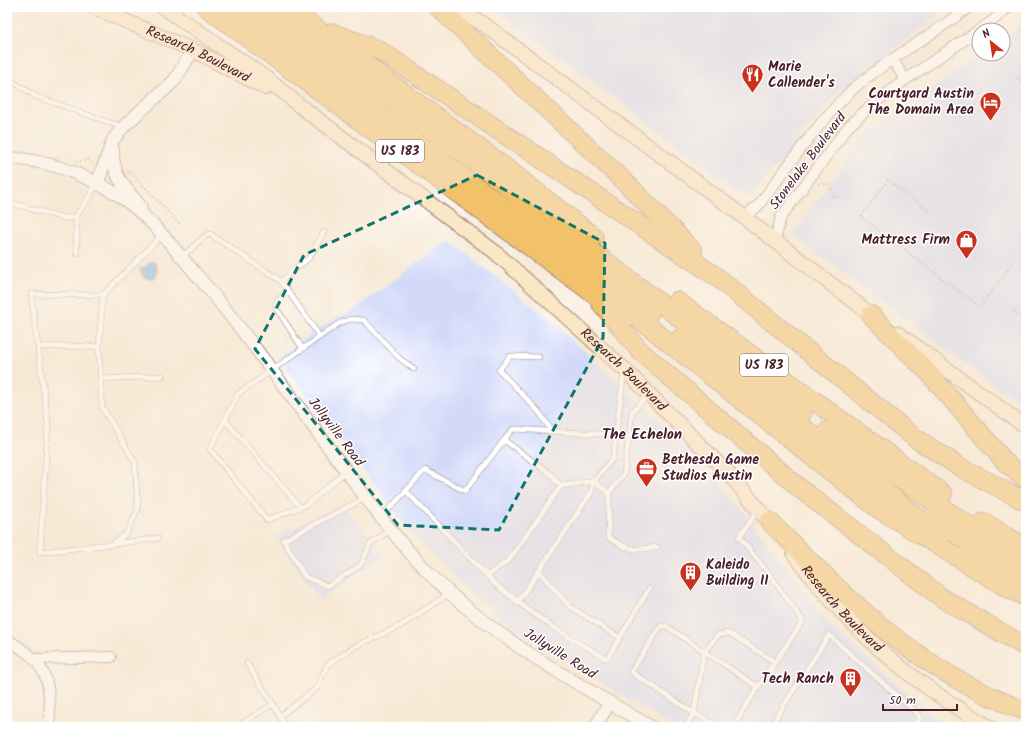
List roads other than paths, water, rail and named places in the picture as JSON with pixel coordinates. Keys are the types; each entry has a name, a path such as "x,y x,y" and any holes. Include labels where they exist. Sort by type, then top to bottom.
{"highway":[{"name":"US 183","path":"206,7 594,295 638,318 877,508 1004,586 1026,597"},
{"path":"233,7 985,554 1026,578"},
{"path":"263,7 488,172 832,442 1004,586"},
{"name":"US 183","path":"287,7 510,171 651,282 894,460 980,520 1026,548"},
{"path":"438,7 627,184 717,276"},
{"path":"312,26 379,50 717,276 915,438 960,467 1026,502"},
{"path":"594,295 640,351 803,491 942,598 1026,647"},
{"path":"871,315 929,373 1005,462 1026,480"},
{"path":"832,442 980,520"},
{"path":"832,442 1026,564"},
{"path":"764,514 844,595 898,641 943,673 980,692 1026,711"}],"main road":[{"name":"Research Boulevard","path":"93,7 193,50 300,106"},
{"name":"Research Boulevard","path":"163,7 266,78 300,106 495,252 624,369 730,475 764,514 815,583 865,638 914,679 989,727"},
{"path":"456,7 492,31 744,217 871,315 972,386 1026,427"}],"street":[{"name":"Stonelake Boulevard","path":"744,217 758,206 831,112 852,91 893,60 969,7"},
{"name":"Stonelake Boulevard","path":"774,240 781,217 848,127 872,105 905,80 990,22 1009,7"},
{"path":"97,184 113,140 122,128 174,81 193,50"},
{"path":"893,60 905,80"},
{"path":"113,140 112,162 116,174 141,207 144,217"},
{"name":"Jollyville Road","path":"7,158 42,162 62,168 117,194 144,217 162,235 216,298 390,530 428,572 508,640 652,727"},
{"path":"7,640 36,659 46,676 49,690 50,727"},
{"path":"36,659 111,657"},
{"path":"595,727 610,702"}],"lane":[{"path":"7,78 35,96 122,128"},
{"path":"77,254 76,217 97,184"},
{"path":"7,202 64,218 76,217"},
{"path":"280,281 309,258 324,232"},
{"path":"182,258 205,236 210,234 224,242 280,281 320,337"},
{"path":"113,544 126,534 138,509 135,462 102,407 99,346 103,295 162,235"},
{"path":"288,291 277,301 276,308 303,349"},
{"path":"103,295 31,294 48,423 40,552 158,538"},
{"path":"346,471 306,505 267,520 210,449 238,394 272,372 338,324 350,319 364,320 399,358 414,369"},
{"path":"38,347 99,346"},
{"path":"539,357 510,356 499,370 539,412 551,430"},
{"path":"518,602 591,493 594,481 613,458 624,369"},
{"path":"101,379 162,376"},
{"path":"649,395 632,412 624,474 609,493 608,537 628,549 642,550 657,547"},
{"path":"225,420 300,507"},
{"path":"381,518 405,490 425,470 465,491 513,429 551,430 616,435"},
{"path":"504,440 549,473 561,486"},
{"path":"488,576 509,560 561,486 594,481 609,493"},
{"path":"405,490 488,576 518,602 554,628 607,659 650,589"},
{"path":"366,498 284,540 305,577 328,586 361,565 370,544 390,530"},
{"path":"733,727 803,621 769,574 739,537 764,514"},
{"path":"539,571 569,606 620,638"},
{"path":"280,716 317,688 327,665 356,646 400,626 450,592"},
{"path":"719,727 694,713 631,672 661,626 666,626 758,687"},
{"path":"685,727 694,713 704,652 718,635 729,633 775,662"},
{"path":"770,727 829,635 920,716 918,727"},
{"path":"246,664 286,727"},
{"path":"236,727 272,704"}],"water":[{"path":"151,262 154,262 157,269 156,276 152,278 145,278 139,269 145,267"}],"place":[{"name":"Marie Callender's","path":"752,94"},
{"name":"Courtyard Austin The Domain Area","path":"990,122"},
{"name":"Mattress Firm","path":"966,260"},
{"name":"Bethesda Game Studios Austin","path":"647,488"},
{"name":"Kaleido Building II","path":"691,592"},
{"name":"Tech Ranch","path":"850,698"}],"district":[{"name":"The Echelon","path":"642,435"}]}
